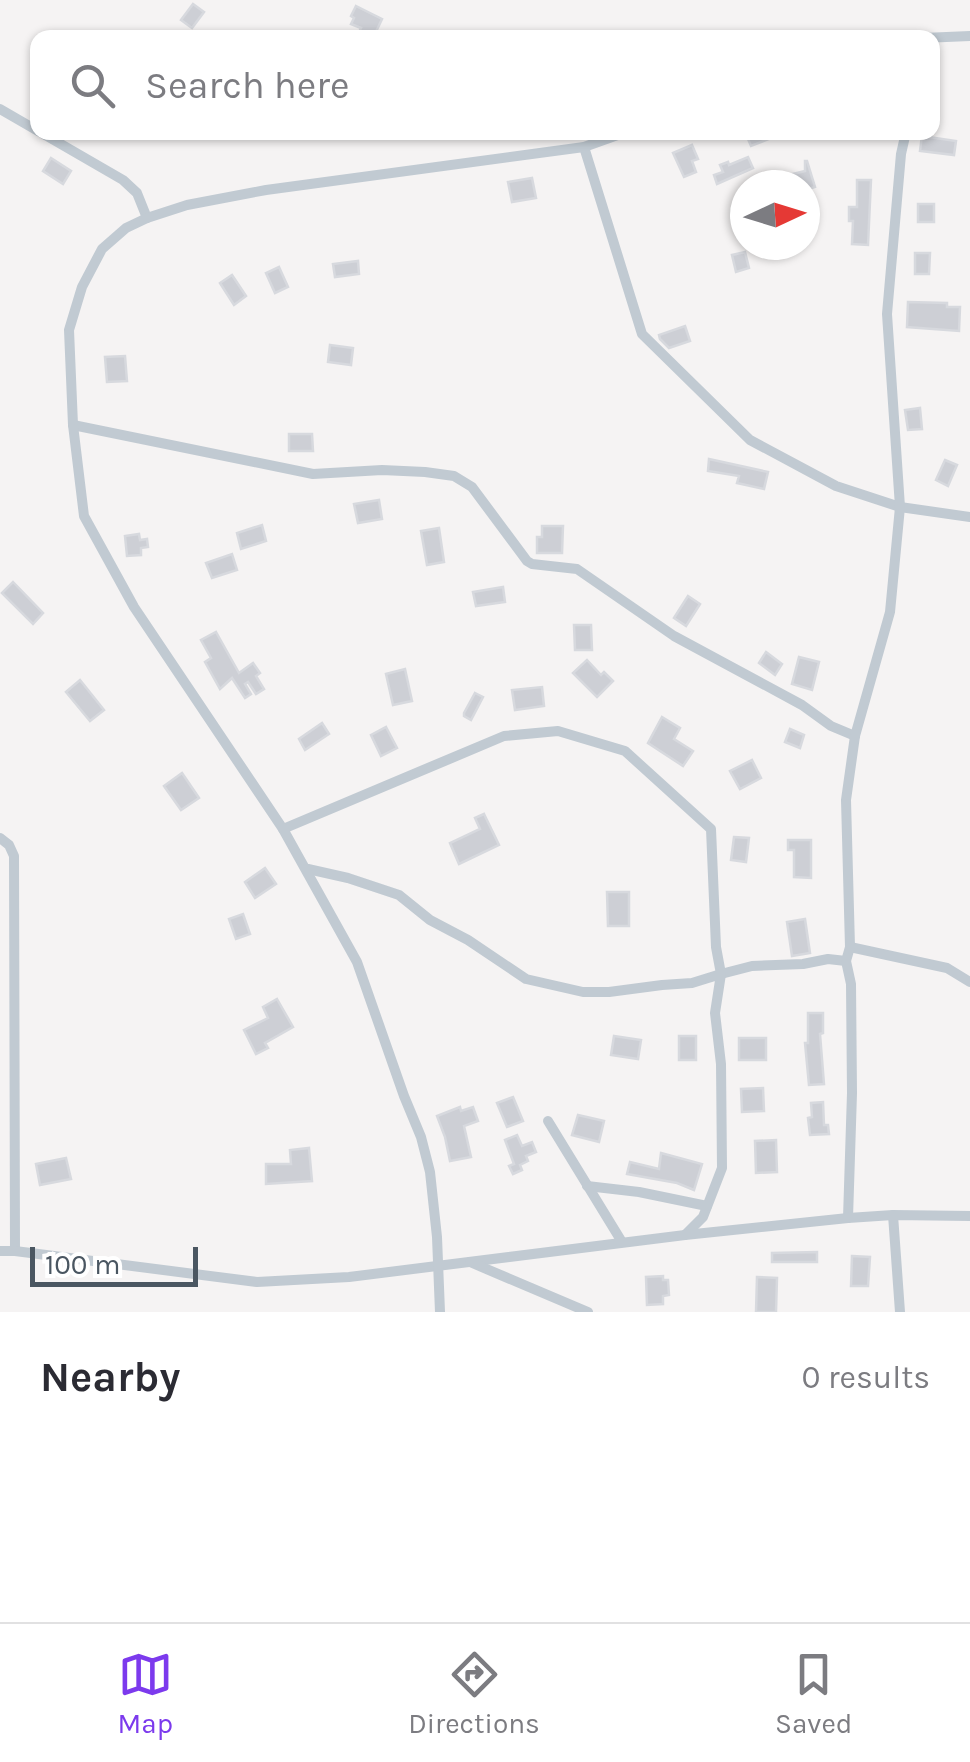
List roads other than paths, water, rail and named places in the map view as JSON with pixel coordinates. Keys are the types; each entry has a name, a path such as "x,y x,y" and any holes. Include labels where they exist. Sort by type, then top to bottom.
{"street":[{"path":"940,37 970,36"},
{"path":"0,109 30,127"},
{"path":"53,140 123,180 137,194 147,218"},
{"path":"440,1312 430,1172 421,1136 357,962 284,828 134,606 84,516 73,425 70,330 82,287 102,249 126,228 147,218 187,205 266,190 584,146 602,140"},
{"path":"848,1218 852,1093 851,984 846,961 850,947 846,800 855,736 890,612 900,507 886,314 904,140"},
{"path":"584,146 642,334 750,440 836,486 900,507 970,518"},
{"path":"73,425 313,474 382,470 454,476 472,487 527,561 576,569 674,636 855,736"},
{"path":"284,828 504,736 558,730 625,751 711,829 716,946 721,974 715,1013 722,1168 703,1217 685,1235"},
{"path":"0,838 14,856 15,1251"},
{"path":"308,869 399,896 430,920 526,979 582,992 692,984 752,966 804,964 828,958 846,961"},
{"path":"850,947 947,968 970,982"},
{"path":"548,1121 622,1242"},
{"path":"587,1186 707,1206"},
{"path":"0,1251 257,1282 348,1276 848,1218 893,1214 970,1216"},
{"path":"893,1214 900,1312"},
{"path":"469,1262 588,1312"}]}
